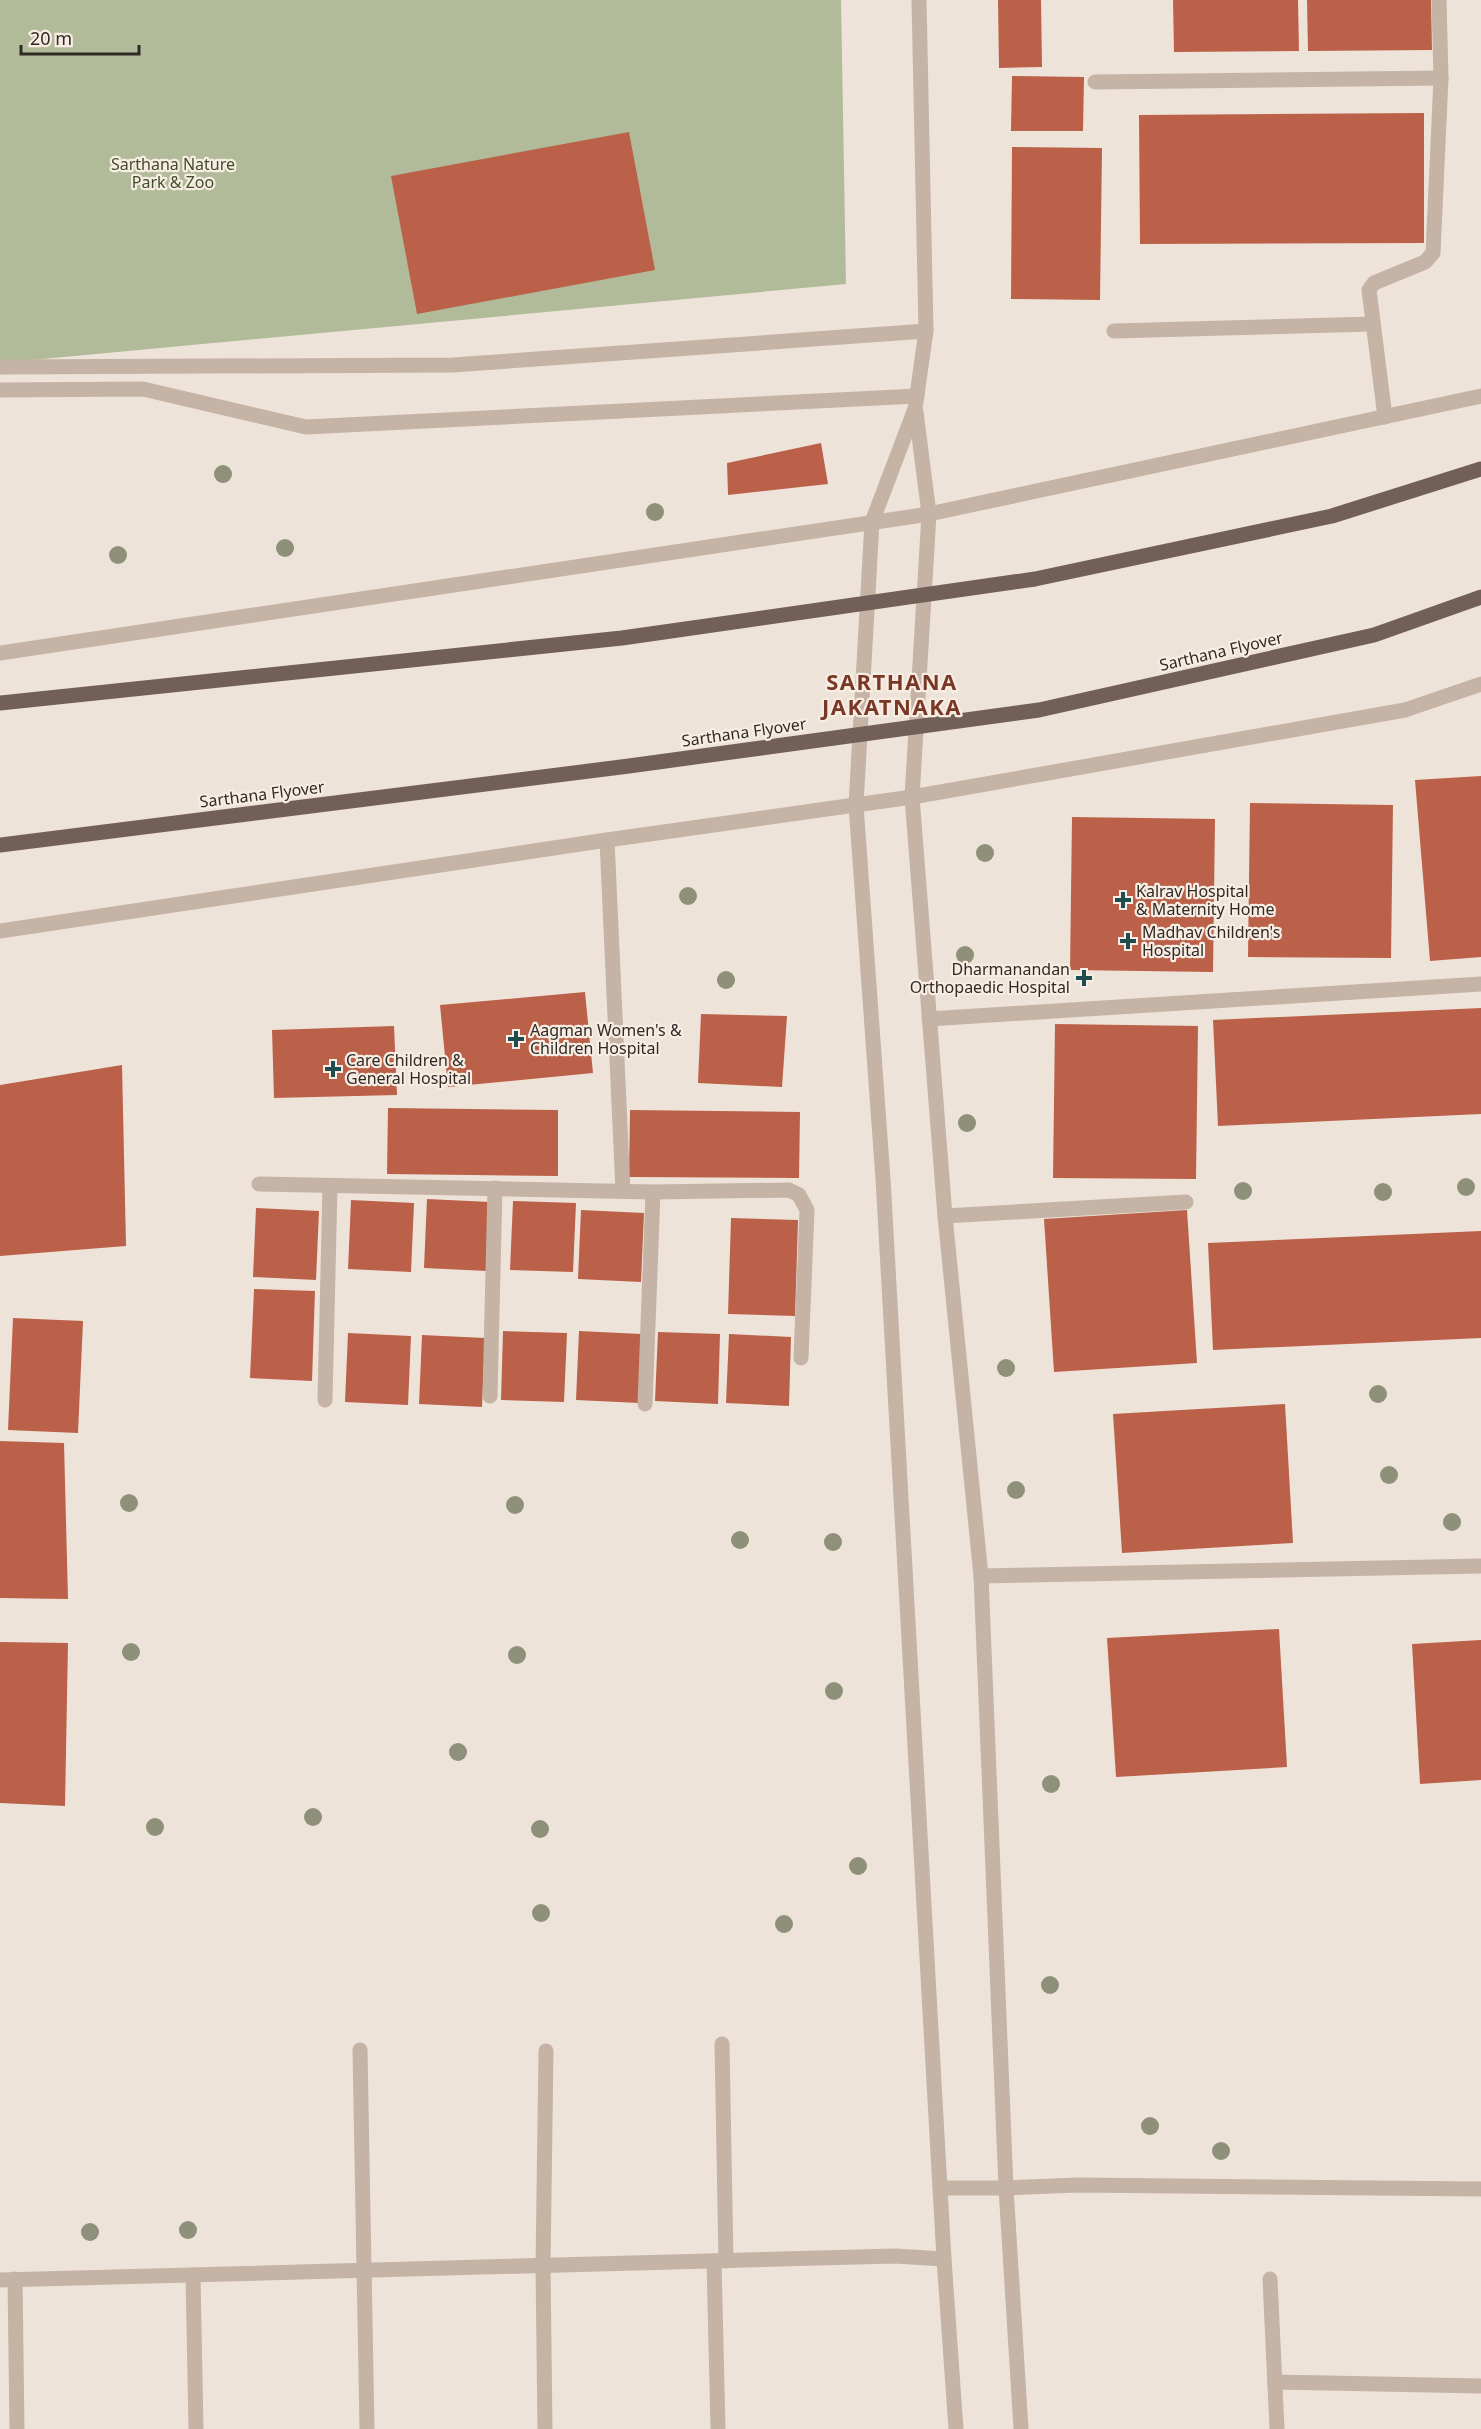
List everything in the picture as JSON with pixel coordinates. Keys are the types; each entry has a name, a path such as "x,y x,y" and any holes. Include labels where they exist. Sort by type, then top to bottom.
{"main road":[{"path":"0,703 622,638 1035,579 1332,516 1481,469"},
{"name":"Sarthana Flyover","path":"0,844 629,766 1039,710 1374,635 1481,597"}],"street":[{"path":"919,0 926,331 916,402 872,522 856,805 883,1179 944,2259 956,2429"},
{"path":"1385,417 1369,290 1374,283 1425,262 1433,253 1441,78 1439,0"},
{"path":"1095,82 1441,78"},
{"path":"1114,332 1373,324"},
{"path":"0,367 453,365 926,331"},
{"path":"0,390 143,389 306,427 916,402"},
{"path":"0,653 929,514 1480,398"},
{"path":"916,402 929,514 912,797 945,1215 981,1576 1006,2188 1021,2429"},
{"path":"0,931 912,797 1405,710 1481,684"},
{"path":"607,840 623,1191"},
{"path":"929,1019 1481,984"},
{"path":"259,1184 653,1192 789,1190 799,1195 807,1210 801,1358"},
{"path":"325,1400 330,1186"},
{"path":"490,1396 495,1188"},
{"path":"645,1404 653,1192"},
{"path":"945,1215 1186,1202"},
{"path":"981,1576 1481,1566"},
{"path":"718,2429 722,2044"},
{"path":"360,2050 367,2429"},
{"path":"545,2429 543,2266 546,2051"},
{"path":"940,2188 1077,2185 1481,2189"},
{"path":"17,2429 8,2280 895,2256 944,2259"},
{"path":"193,2275 196,2429"},
{"path":"1270,2279 1277,2429"},
{"path":"1275,2382 1481,2386"}],"green space":[{"name":"Sarthana Nature Park & Zoo","path":"0,0 841,0 846,284 0,363"}],"building":[{"path":"998,0 1041,0 1042,67 999,68"},
{"path":"1173,0 1298,0 1299,51 1174,52"},
{"path":"1307,0 1431,0 1432,50 1308,51"},
{"path":"1012,76 1084,77 1083,131 1011,131"},
{"path":"1424,113 1424,243 1140,244 1139,115"},
{"path":"629,132 655,270 417,314 391,176"},
{"path":"1012,147 1102,148 1100,300 1011,299"},
{"path":"821,443 828,484 728,495 727,463"},
{"path":"1481,776 1481,957 1430,961 1415,780"},
{"path":"1250,803 1393,805 1391,958 1248,957"},
{"path":"1072,817 1215,819 1213,972 1070,970"},
{"name":"Aagman Women's & Children Hospital","path":"585,992 593,1073 448,1087 440,1005"},
{"path":"1481,1008 1481,1114 1218,1126 1213,1020"},
{"path":"701,1014 787,1016 782,1087 698,1083"},
{"path":"1055,1024 1198,1026 1196,1179 1053,1178"},
{"path":"394,1026 397,1095 274,1098 272,1030"},
{"path":"122,1065 126,1246 0,1256 0,1085"},
{"path":"388,1108 558,1110 558,1176 387,1174"},
{"path":"630,1110 800,1112 799,1178 629,1177"},
{"path":"427,1199 490,1202 487,1271 424,1268"},
{"path":"351,1200 414,1203 411,1272 348,1269"},
{"path":"513,1201 576,1203 573,1272 510,1270"},
{"path":"256,1208 319,1211 316,1280 253,1277"},
{"path":"581,1210 644,1213 641,1282 578,1279"},
{"path":"1187,1210 1197,1363 1054,1372 1044,1219"},
{"path":"731,1218 798,1220 795,1316 728,1314"},
{"path":"1481,1231 1481,1338 1213,1350 1208,1243"},
{"path":"254,1289 315,1291 312,1381 250,1378"},
{"path":"13,1318 83,1321 78,1433 8,1430"},
{"path":"503,1331 567,1333 564,1402 501,1400"},
{"path":"579,1331 641,1334 639,1403 576,1400"},
{"path":"658,1332 720,1334 718,1404 655,1401"},
{"path":"348,1333 411,1336 408,1405 345,1402"},
{"path":"729,1334 791,1337 789,1406 726,1403"},
{"path":"422,1335 485,1338 482,1407 419,1404"},
{"path":"1285,1404 1293,1543 1122,1553 1113,1414"},
{"path":"0,1441 64,1443 68,1599 0,1598"},
{"path":"1279,1629 1287,1767 1116,1777 1107,1638"},
{"path":"1481,1640 1481,1780 1420,1784 1412,1644"},
{"path":"0,1642 68,1643 65,1806 0,1803"}],"place":[{"name":"Kalrav Hospital & Maternity Home","path":"1123,900"},
{"name":"Madhav Children's Hospital","path":"1128,941"},
{"name":"Dharmanandan Orthopaedic Hospital","path":"1084,978"},
{"name":"Aagman Women's & Children Hospital","path":"516,1039"},
{"name":"Care Children & General Hospital","path":"333,1069"}],"district":[{"name":"SARTHANA JAKATNAKA","path":"892,694"}]}
